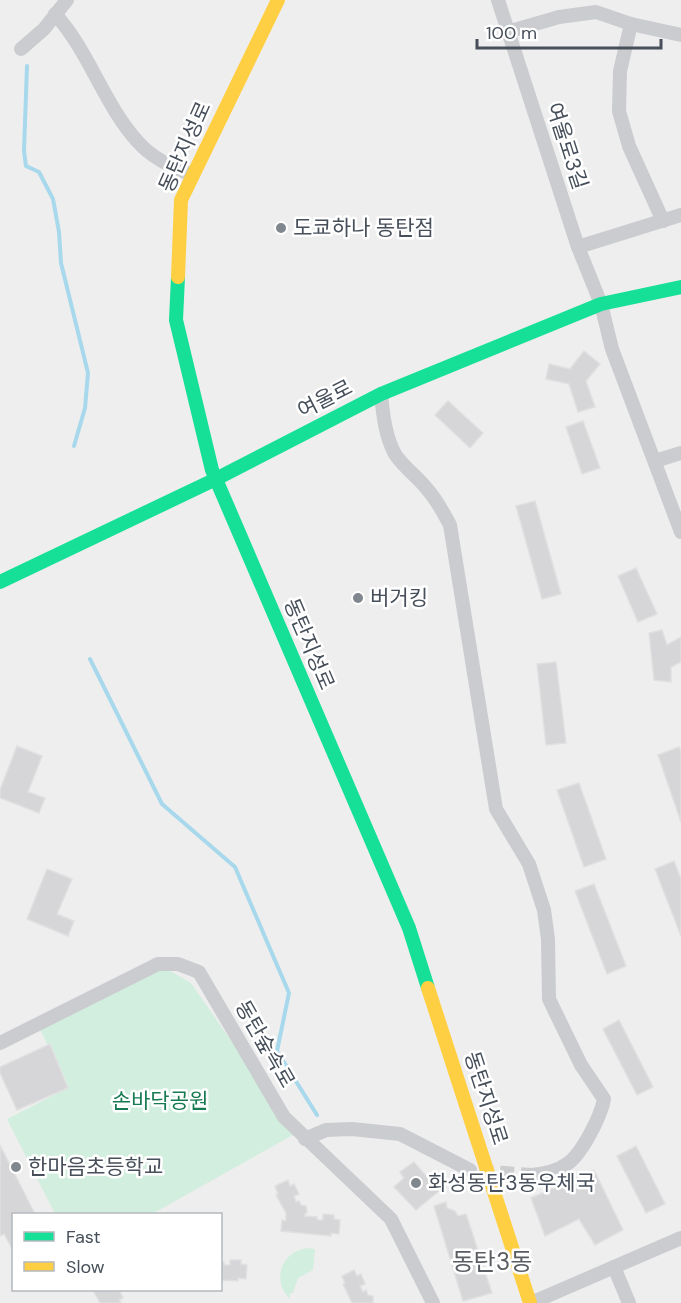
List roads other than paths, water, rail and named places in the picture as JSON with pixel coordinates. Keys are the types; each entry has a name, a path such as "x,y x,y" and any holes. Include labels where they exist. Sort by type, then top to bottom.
{"main road":[{"name":"동탄지성로","path":"278,0 181,200 176,320 212,470 409,928 531,1303"},
{"name":"여울로","path":"0,582 216,479 381,394 601,304 681,287"}],"street":[{"path":"21,49 44,29 67,0"},
{"name":"여울로3길","path":"498,0 578,247 601,304 612,349 681,532"},
{"path":"507,32 559,17 596,12 631,24 681,35"},
{"path":"55,14 67,27 109,100 138,143 170,167 193,175"},
{"path":"631,24 620,71 618,111 629,146 663,221"},
{"path":"578,247 681,215"},
{"path":"381,394 385,426 394,452 408,471 426,486 450,525 496,810 529,864 544,910 548,939 549,999 581,1065 604,1098 602,1112 569,1163 548,1174 531,1175"},
{"path":"655,461 681,453"},
{"name":"동탄숲속로","path":"0,1043 158,964 178,964 199,972 284,1117 391,1219 433,1303"},
{"path":"305,1139 326,1130 352,1129 400,1134 470,1170"},
{"path":"531,1303 681,1238"},
{"path":"614,1267 629,1303"}],"waterway":[{"path":"27,66 24,151 26,166 39,172 53,199 59,232 61,263 88,373 85,408 74,446"},
{"path":"90,659 162,804 235,867 289,993 277,1051 317,1115"}],"tunnel":[{"path":"479,1171 531,1175"}],"place":[{"name":"도쿄하나 동탄점","path":"281,228"},
{"name":"버거킹","path":"358,598"},
{"name":"한마음초등학교","path":"16,1167"},
{"name":"화성동탄3동우체국","path":"416,1183"}],"district":[{"name":"동탄3동","path":"492,1262"}],"park label":[{"name":"손바닥공원","path":"160,1101"}]}
